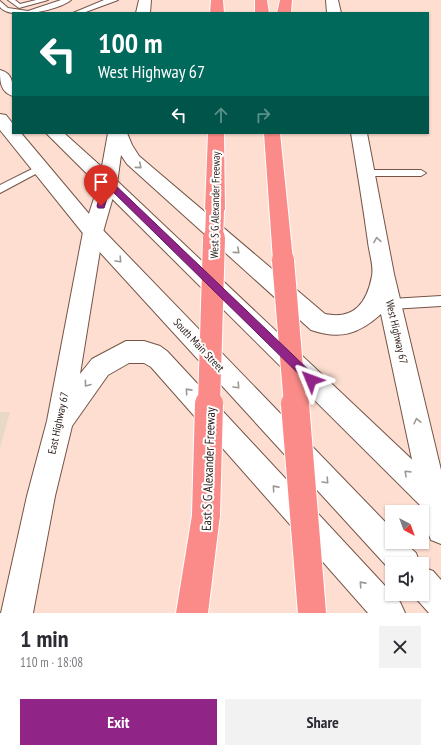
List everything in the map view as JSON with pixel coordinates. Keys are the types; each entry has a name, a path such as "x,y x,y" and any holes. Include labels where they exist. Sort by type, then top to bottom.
{"highway":[{"path":"217,0 217,12"},
{"path":"261,0 262,12"},
{"path":"284,12 286,0"},
{"name":"West S G Alexander Freeway","path":"212,325 216,210 216,134"},
{"path":"272,134 312,613"},
{"name":"East S G Alexander Freeway","path":"204,613 212,325"},
{"path":"192,613 206,514"}],"main road":[{"path":"143,12 145,0"},
{"path":"332,0 334,12"},
{"path":"4,77 12,89"},
{"name":"South Main Street","path":"0,119 12,134"},
{"name":"South Main Street","path":"12,134 93,232 398,557"},
{"path":"55,134 108,183 438,503"},
{"path":"93,232 108,183 118,134"},
{"path":"118,134 133,160 319,323 334,326 349,324 363,316 374,306 383,274"},
{"name":"West Highway 67","path":"359,134 367,172 383,274 438,503 441,530"},
{"name":"East Highway 67","path":"16,613 41,496 60,421 93,232"},
{"path":"60,421 100,367 126,352 144,352 152,354 159,359 389,613"},
{"path":"429,590 441,603"}],"lane":[{"path":"11,0 19,6 46,0"},
{"path":"34,12 68,0"},
{"path":"80,12 110,0 115,0"},
{"path":"0,3 6,10 19,12"},
{"path":"0,189 40,168"},
{"path":"367,172 421,173"},
{"path":"391,304 441,302"}],"shaded area":[{"path":"0,412 10,412 0,448"}],"route":[{"path":"101,206 108,183 311,380"}]}
